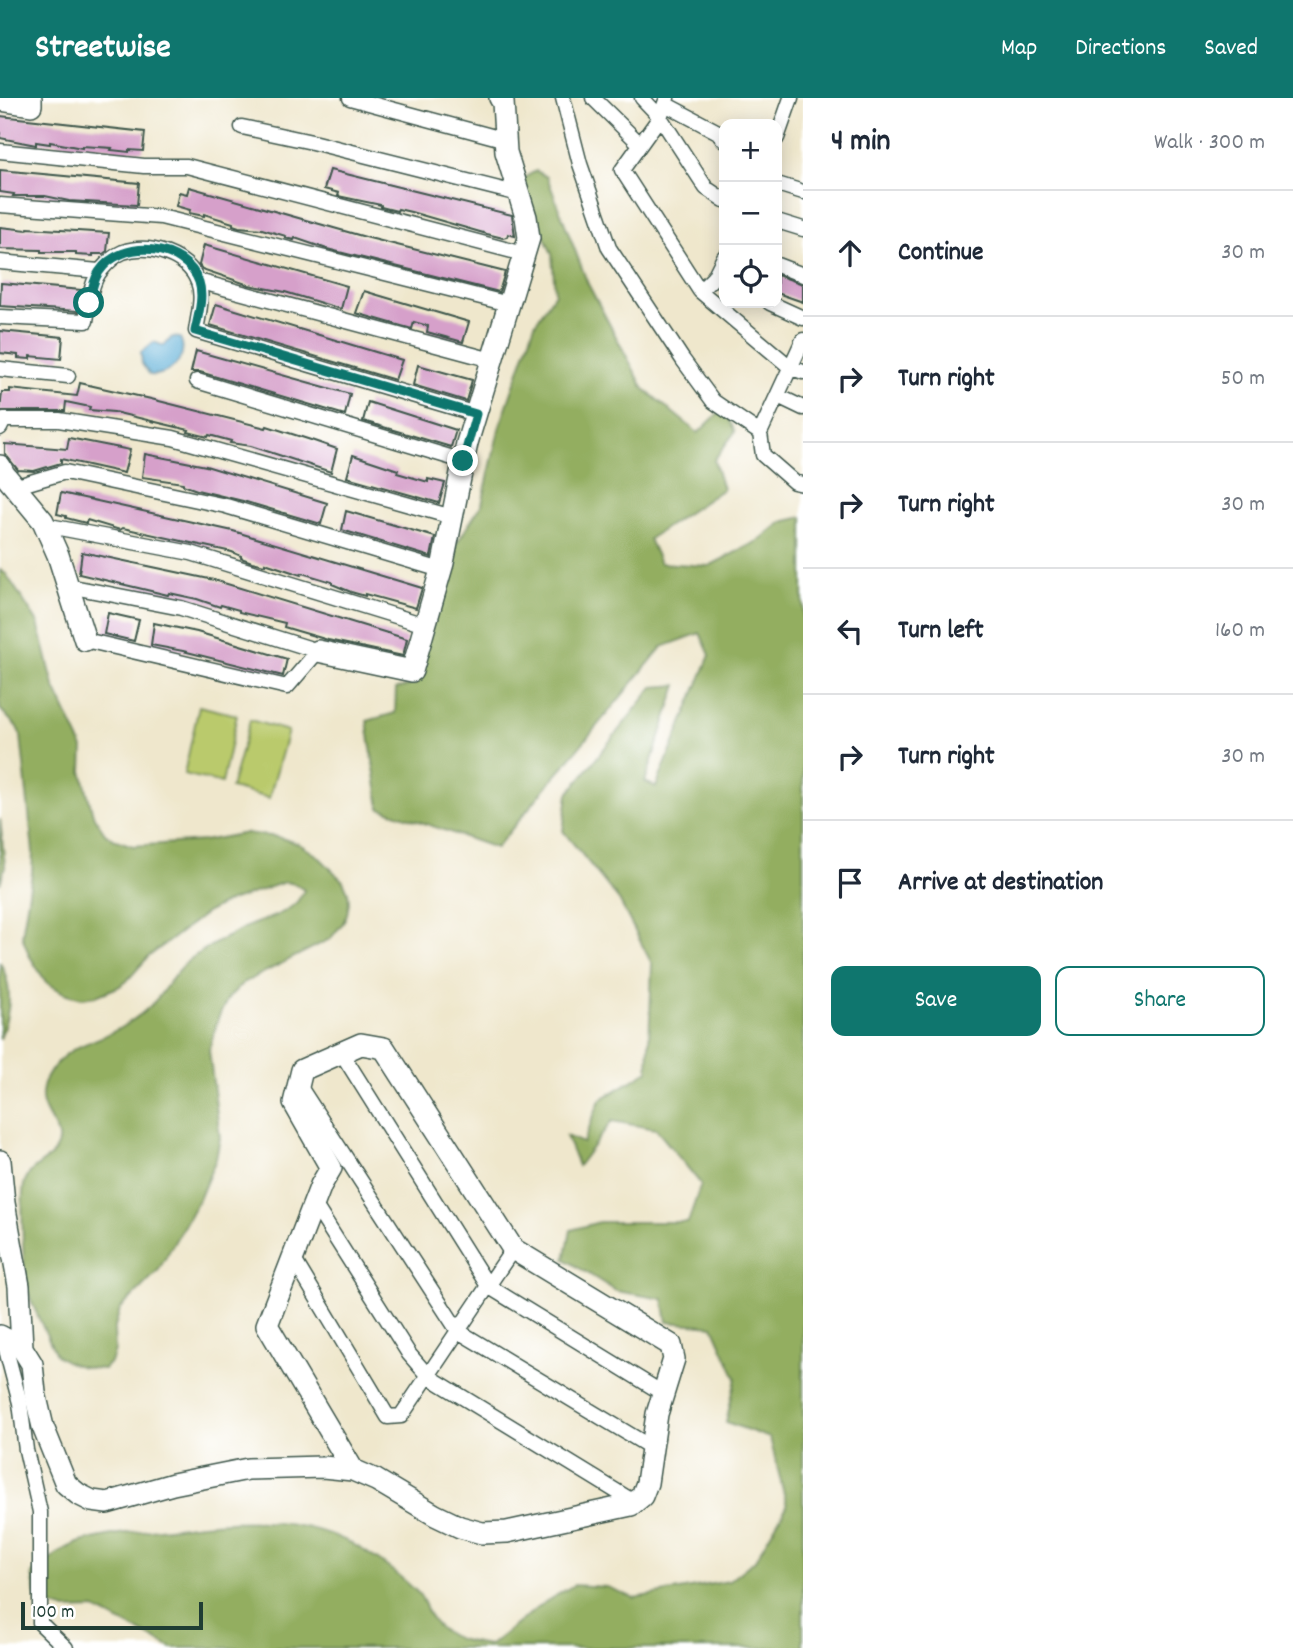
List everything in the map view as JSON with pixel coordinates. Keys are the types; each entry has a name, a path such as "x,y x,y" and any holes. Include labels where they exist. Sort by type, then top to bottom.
{"street":[{"path":"0,100 31,105 31,98"},
{"path":"349,98 506,140"},
{"path":"68,586 181,608 318,651 412,671 441,570 463,461 529,238 526,217 506,152 503,102 500,98"},
{"path":"563,98 580,164 609,248 682,360 713,401 760,433"},
{"path":"593,98 640,145"},
{"path":"642,98 719,133"},
{"path":"782,124 791,98"},
{"path":"664,106 622,170 700,291 796,370"},
{"path":"664,106 706,188 719,197"},
{"path":"242,127 519,194"},
{"path":"0,151 144,166 187,166 524,254"},
{"path":"782,186 803,192"},
{"path":"0,205 161,217 509,304"},
{"path":"782,223 803,229"},
{"path":"0,317 86,321 92,288 99,271 121,253 150,250 185,262 198,281 200,301 195,331 476,414"},
{"path":"0,262 99,271"},
{"path":"782,267 803,275"},
{"path":"700,291 719,279"},
{"path":"198,281 492,360"},
{"path":"781,308 803,318"},
{"path":"803,340 796,370 778,396 760,433 763,455 794,482 803,484"},
{"path":"0,369 68,376"},
{"path":"197,381 463,461"},
{"path":"778,396 803,408"},
{"path":"0,428 4,421 59,420 173,438 452,517"},
{"path":"0,466 44,525 58,555 85,640 287,687 318,651"},
{"path":"14,487 65,472 226,506 441,570"},
{"path":"44,525 191,553 425,625"},
{"path":"0,1161 4,1203 19,1286 22,1348 32,1364 43,1427 66,1484 92,1501 107,1503 173,1484 248,1469 323,1467 353,1470 376,1480 435,1515 460,1527 482,1533 508,1532 631,1505 642,1496 647,1483 663,1394 674,1359 671,1345 513,1248 383,1048 361,1044 302,1070 294,1103 331,1168 314,1204 267,1325 353,1470"},
{"path":"341,1052 488,1286 663,1394"},
{"path":"298,1084 458,1331 652,1448"},
{"path":"314,1204 409,1354 428,1376 635,1502"},
{"path":"293,1258 388,1417 401,1416 513,1248"},
{"path":"1,1337 22,1348"},
{"path":"1,1337 20,1403 26,1451 40,1512 40,1623 66,1648"}],"green space":[{"path":"536,171 547,177 588,284 644,389 698,433 724,408 735,432 714,460 723,489 649,539 660,563 709,566 758,541 782,522 803,517 803,1648 172,1648 95,1609 66,1610 37,1601 32,1574 67,1548 105,1536 224,1522 296,1525 341,1539 363,1550 392,1570 418,1593 433,1621 445,1632 466,1641 490,1645 545,1602 574,1585 607,1587 634,1598 729,1581 755,1560 787,1506 770,1438 726,1422 736,1378 713,1326 667,1322 663,1299 616,1291 565,1259 571,1230 599,1222 688,1222 701,1184 656,1129 612,1121 578,1166 566,1136 583,1143 600,1100 648,1071 652,964 619,900 563,831 568,794 653,687 677,685 645,782 656,787 710,655 700,633 662,647 496,848 380,808 367,721 395,713 396,689 416,684 453,549 482,504 499,429 535,324 555,293 552,254 520,180"},
{"path":"0,570 6,574 38,623 54,686 83,748 82,771 93,815 105,833 133,846 203,841 246,833 278,837 299,844 318,856 343,881 348,892 347,914 330,939 243,983 228,998 219,1016 209,1050 220,1138 216,1159 200,1197 158,1271 120,1309 114,1330 115,1350 112,1360 104,1369 79,1366 56,1355 26,1284 23,1189 32,1171 54,1151 58,1138 42,1099 47,1077 63,1056 114,1031 144,1012 188,961 247,927 285,911 293,906 304,890 285,882 225,903 206,913 148,957 126,982 96,996 82,998 64,993 46,982 29,955 22,936 33,852 21,736 17,727 0,709"},
{"path":"199,706 237,715 222,783 184,774"},
{"path":"250,720 288,731 269,798 231,788"},
{"path":"0,819 5,866 0,884"},
{"path":"0,962 7,981 9,1000 0,1039"}],"water":[{"path":"172,337 180,338 180,359 164,373 150,375 142,364 141,352 154,342 164,346"}],"building":[{"path":"0,116 145,132 143,151 82,148 50,142 36,142 36,145 0,138"},
{"path":"0,170 139,183 137,205 69,201 45,196 13,196 14,194 0,192"},
{"path":"330,170 512,215 515,236 508,234 503,238 411,212 338,196 339,193 324,189"},
{"path":"189,187 369,238 505,272 499,292 327,249 295,238 285,238 286,236 262,229 239,227 204,214 189,213 190,210 176,206 179,192 187,194"},
{"path":"0,227 109,233 107,251 93,256 76,255 76,252 0,249"},
{"path":"204,245 347,286 341,309 285,292 249,285 202,269 199,265"},
{"path":"782,277 803,284 803,302 782,295"},
{"path":"1,283 81,290 78,311 0,306"},
{"path":"364,291 469,322 463,342 427,332 428,326 414,322 412,329 356,313"},
{"path":"216,304 402,360 395,380 210,325"},
{"path":"0,331 63,337 61,359 30,356 30,359 18,358 18,355 0,353"},
{"path":"196,351 350,394 345,415 200,372 191,372"},
{"path":"418,365 472,380 466,401 413,385"},
{"path":"80,383 266,428 267,426 337,449 331,472 251,446 230,443 231,441 209,435 208,437 114,412 89,410 90,407 66,402 65,411 0,411 2,392 10,392 10,389 77,396"},
{"path":"368,402 456,430 451,447 363,421"},
{"path":"69,438 130,450 124,473 61,459 61,463 34,471 18,470 5,454 5,444 67,449"},
{"path":"145,454 206,466 327,503 321,524 197,490 183,483 142,477"},
{"path":"353,455 398,470 397,473 428,482 428,479 445,483 439,503 347,477"},
{"path":"61,493 233,531 422,588 416,608 351,592 332,582 302,573 301,575 265,563 252,562 232,552 123,528 120,530 87,520 86,523 66,518 57,514"},
{"path":"346,511 435,537 431,557 342,530"},
{"path":"82,552 214,580 407,639 403,656 328,640 284,627 285,623 221,605 220,607 197,599 79,574"},
{"path":"108,613 139,620 134,641 104,634"},
{"path":"154,623 197,632 287,659 283,676 151,645"}],"route":[{"path":"89,303 99,271 121,253 150,250 170,255 185,262 198,281 200,301 195,331 476,414 463,461"}]}
